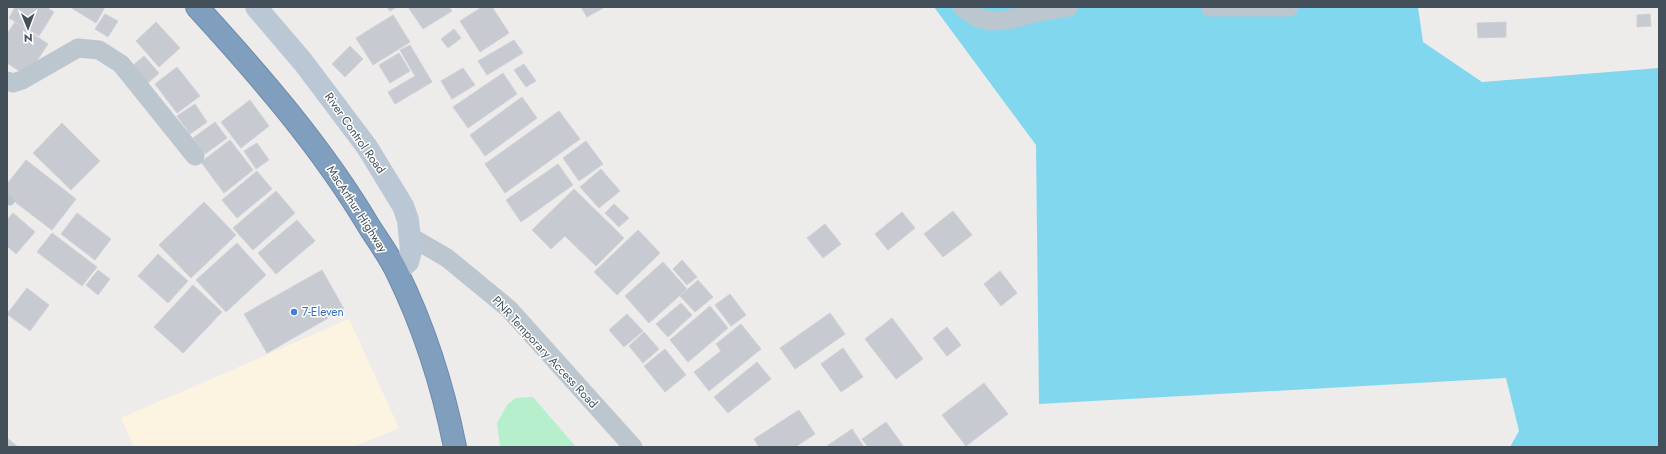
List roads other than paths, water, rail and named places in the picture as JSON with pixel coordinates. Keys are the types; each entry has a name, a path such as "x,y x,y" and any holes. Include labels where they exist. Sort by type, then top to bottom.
{"highway":[{"name":"MacArthur Highway","path":"197,7 241,54 288,111 340,180 397,271 426,341 449,418 455,447"}],"main road":[{"name":"River Control Road","path":"256,7 303,62 367,147 403,206 408,220 411,238 411,251 408,262 397,271"}],"street":[{"path":"962,7 976,17 991,21 1007,20 1034,13 1069,7"},
{"path":"1210,7 1289,7"},
{"path":"7,81 13,83 22,80 78,48 99,50 120,64 195,156"},
{"name":"PNR Temporary Access Road","path":"411,238 447,258 509,310 633,447"}],"water":[{"path":"934,7 1418,7 1423,42 1482,82 1659,68 1659,447 1510,447 1519,431 1506,378 1039,404 1036,145"}],"place":[{"name":"7-Eleven","path":"294,312"}]}
